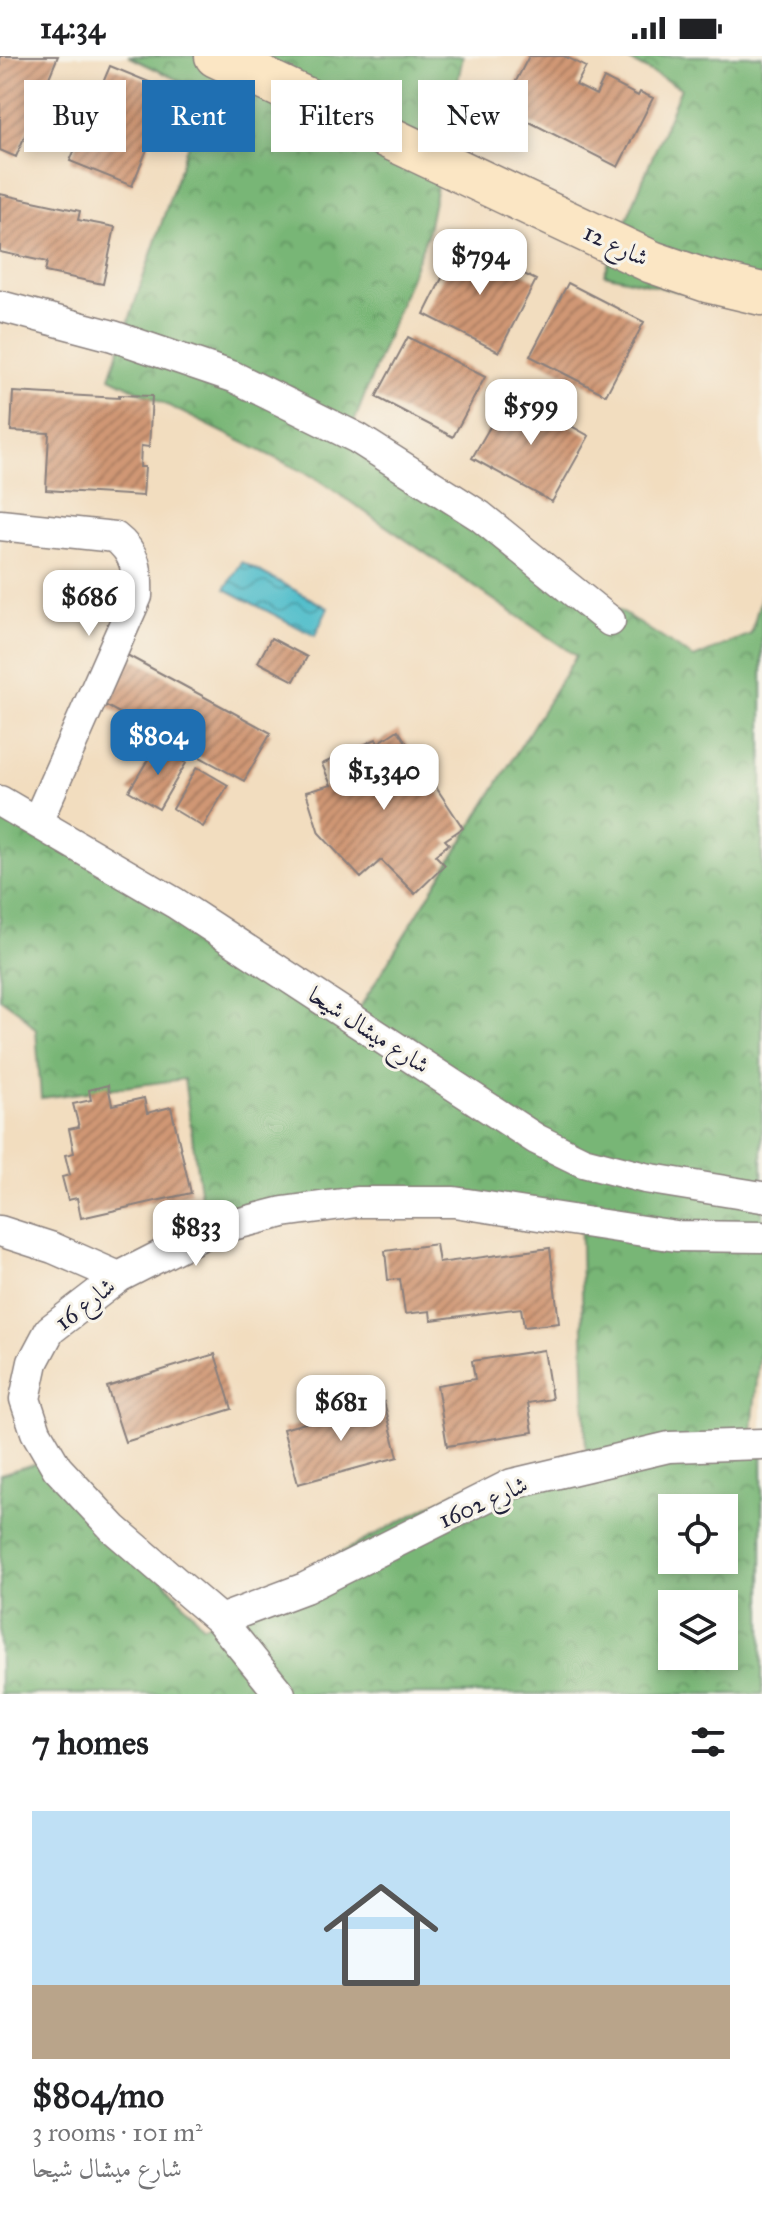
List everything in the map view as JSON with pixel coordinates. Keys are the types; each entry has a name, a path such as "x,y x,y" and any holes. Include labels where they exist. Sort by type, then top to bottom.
{"main road":[{"name":"شارع 12","path":"216,56 652,262 707,281 762,294"}],"street":[{"path":"0,306 113,336 234,377 357,438 480,516 610,621"},
{"path":"0,525 115,537 126,545 133,556 138,574 137,596 37,822"},
{"name":"شارع ميشال شيحا","path":"0,801 175,903 536,1139 583,1162 645,1178 762,1197"},
{"name":"شارع 16","path":"280,1694 220,1620 114,1529 57,1468 36,1432 25,1399 33,1362 50,1330 119,1277 209,1231 283,1212 357,1202 454,1202 676,1236 762,1237"},
{"path":"0,1231 53,1248 119,1277"},
{"name":"شارع 1602","path":"220,1620 305,1588 512,1484 669,1447 762,1444"}],"green space":[{"path":"128,56 463,56 458,80 418,80 418,152 444,152 427,235 348,438 694,658 751,634 762,593 762,1329 750,1450 762,1452 762,1694 0,1694 0,1474 58,1457 203,1626 461,1489 586,1460 580,1203 484,1203 277,1211 208,1247 184,1079 41,1098 36,1030 21,1013 0,998 0,809 27,822 346,1030 576,656 314,477 110,377 185,152 255,152 255,80 178,80"},
{"path":"621,56 762,56 762,311 604,274 681,88"}],"water":[{"path":"242,562 328,608 315,636 225,589"}],"building":[{"path":"0,56 58,56 48,80 24,80 24,138 16,157 0,150"},
{"path":"529,56 564,56 586,67 576,85 596,95 604,78 638,96 640,92 653,98 618,167 528,121 528,80 517,80"},
{"path":"110,66 144,80 142,152 146,152 132,186 70,161 74,152 126,152 126,80 104,80"},
{"path":"0,194 80,211 78,220 115,227 103,284 45,272 47,262 0,252"},
{"path":"460,242 536,280 499,352 424,314"},
{"path":"568,283 644,322 606,395 530,356"},
{"path":"408,337 485,377 453,437 376,397"},
{"path":"13,392 119,398 119,395 152,396 149,447 141,446 140,467 145,467 143,496 46,490 49,433 11,431"},
{"path":"510,392 589,436 552,502 472,458"},
{"path":"271,638 307,657 294,681 258,662"},
{"path":"127,655 271,733 244,781 101,703"},
{"path":"398,730 463,828 445,840 449,844 435,855 445,865 415,894 381,860 361,878 319,833 306,792 331,785 322,764 376,739 378,743"},
{"path":"156,746 186,763 159,809 129,791"},
{"path":"197,767 228,785 203,827 173,809"},
{"path":"108,1085 112,1105 144,1098 147,1113 171,1107 191,1193 81,1218 77,1198 68,1200 62,1177 70,1175 65,1155 74,1153 69,1129 79,1127 73,1104 91,1100 89,1090"},
{"path":"436,1244 439,1263 550,1248 559,1323 524,1327 521,1308 431,1320 430,1311 405,1314 400,1279 388,1280 385,1251"},
{"path":"544,1350 552,1399 528,1403 533,1432 447,1446 437,1385 475,1379 472,1361"},
{"path":"215,1354 232,1409 125,1442 107,1387"},
{"path":"384,1402 398,1457 298,1484 283,1429"}]}
